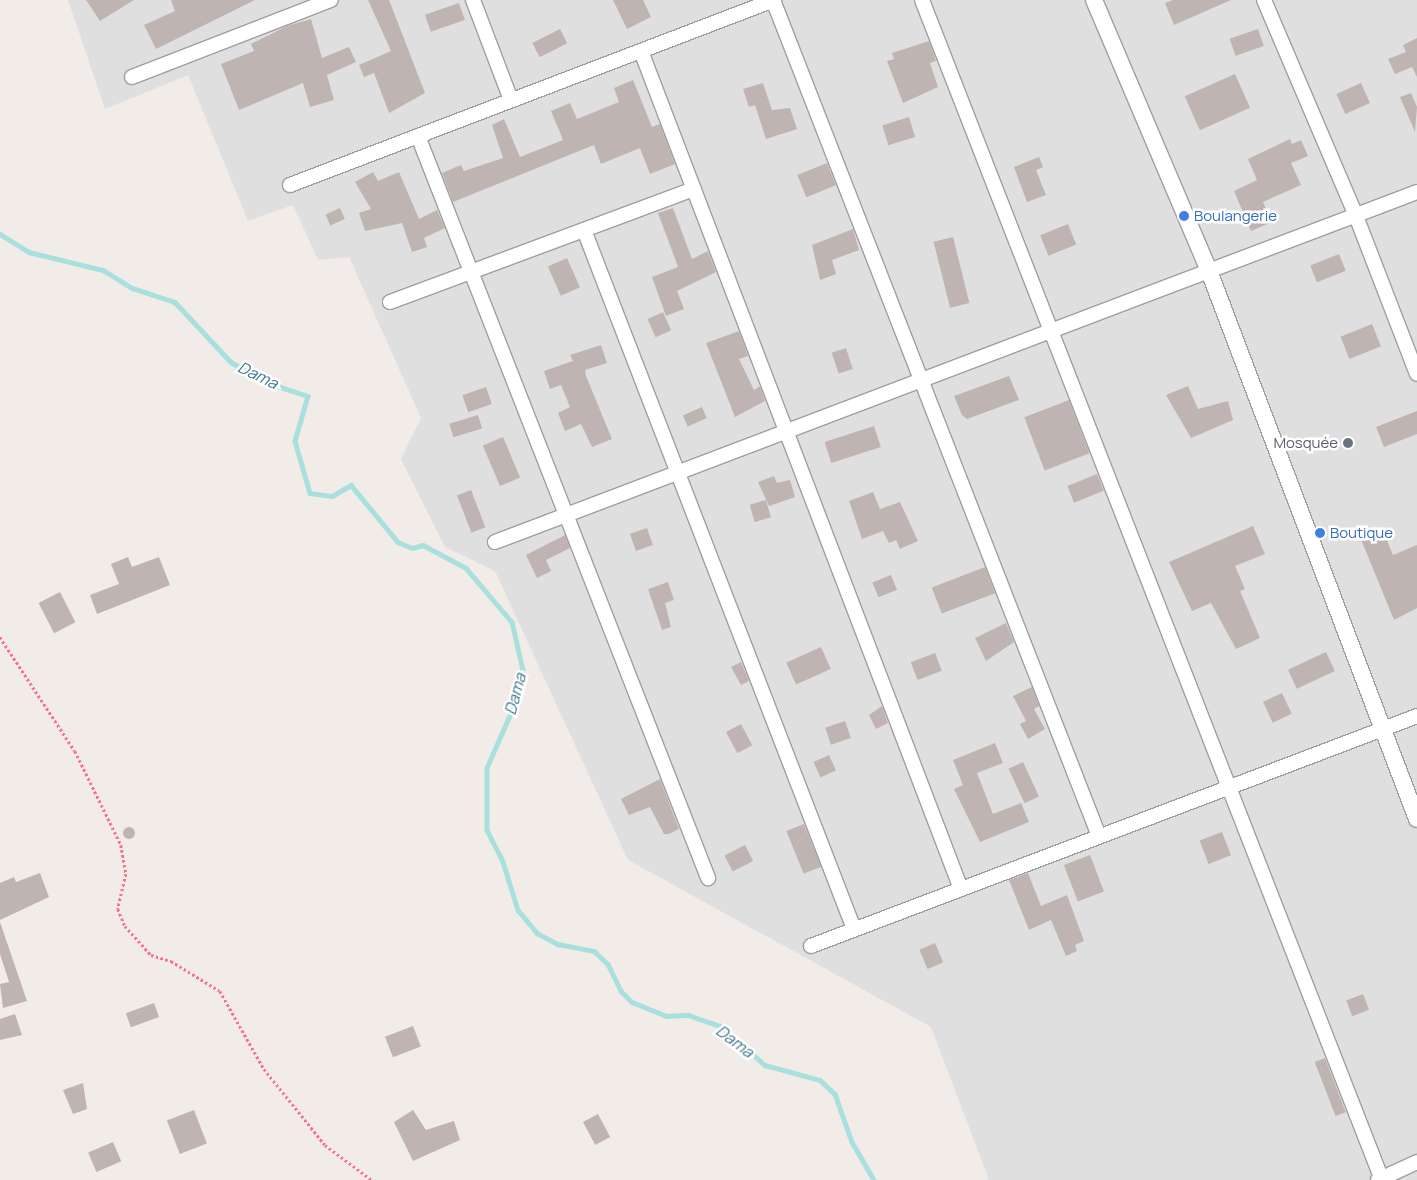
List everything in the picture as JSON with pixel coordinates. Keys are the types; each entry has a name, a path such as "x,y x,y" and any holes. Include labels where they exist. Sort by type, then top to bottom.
{"street":[{"path":"132,77 331,0"},
{"path":"473,0 511,100"},
{"path":"290,185 773,0 1099,836"},
{"path":"922,0 1048,332 1231,786 1380,1180 1417,1162"},
{"path":"1094,0 1209,272 1417,819"},
{"path":"1264,0 1356,216 1417,374"},
{"path":"641,50 961,889"},
{"path":"418,136 708,878"},
{"path":"390,302 694,189"},
{"path":"495,542 1417,192"},
{"path":"584,230 675,474 854,929"},
{"path":"811,946 1417,716"}],"path":[{"path":"0,637 75,751 121,845 126,874 118,909 125,926 151,955 171,961 220,991 264,1069 319,1137 372,1180"}],"shaded area":[{"path":"68,0 1417,0 1417,1180 989,1180 931,1027 628,860 495,571 445,547 401,459 421,418 349,257 318,260 293,205 248,221 188,75 105,109"}],"building":[{"path":"86,0 134,0 100,21"},
{"path":"171,0 255,0 156,49 144,25 175,11"},
{"path":"368,0 389,0 425,93 389,113 374,73 364,77 359,65 391,51"},
{"path":"613,0 643,0 651,17 627,29"},
{"path":"1173,0 1231,0 1174,25 1165,3"},
{"path":"459,3 465,20 431,32 425,15"},
{"path":"311,19 322,58 349,47 356,62 327,75 334,100 310,107 303,83 239,110 221,64 254,51 251,44 287,26"},
{"path":"560,29 567,43 540,57 532,43"},
{"path":"1258,29 1264,46 1235,56 1230,39"},
{"path":"1417,38 1417,77 1412,67 1395,74 1388,59 1406,52 1403,45"},
{"path":"929,41 936,61 930,63 938,87 903,103 887,61 894,59 892,53"},
{"path":"1235,74 1250,108 1200,130 1185,96"},
{"path":"633,80 652,127 660,124 675,164 650,174 640,148 601,164 594,145 453,202 442,173 461,165 464,171 503,158 492,125 504,119 520,157 563,140 551,111 570,103 577,119 619,102 614,88"},
{"path":"763,83 772,110 790,108 797,129 766,139 755,105 749,107 743,89"},
{"path":"1361,83 1370,103 1345,114 1336,94"},
{"path":"1411,93 1417,107 1415,132 1400,97"},
{"path":"909,117 915,137 888,145 882,125"},
{"path":"1290,139 1292,144 1301,140 1308,156 1291,163 1301,185 1263,202 1272,222 1251,231 1234,191 1257,180 1248,159"},
{"path":"1039,157 1043,167 1036,170 1046,195 1027,202 1014,167"},
{"path":"827,163 836,185 806,197 797,175"},
{"path":"373,172 378,181 399,172 419,219 437,210 445,228 424,238 427,247 412,252 402,223 365,231 359,213 371,209 355,182"},
{"path":"340,208 345,219 330,225 325,215"},
{"path":"673,208 692,259 708,251 716,272 677,291 684,309 666,316 652,277 678,267 658,213"},
{"path":"1068,224 1076,244 1048,256 1040,235"},
{"path":"853,229 859,250 832,260 836,274 820,280 812,245"},
{"path":"953,237 969,303 950,308 934,242"},
{"path":"1339,254 1346,271 1317,282 1310,266"},
{"path":"567,258 580,287 561,296 548,267"},
{"path":"663,312 671,330 656,337 647,319"},
{"path":"1372,324 1381,346 1349,359 1340,337"},
{"path":"739,331 748,356 739,359 754,390 760,386 765,401 735,417 706,343"},
{"path":"601,345 607,363 585,370 612,439 592,447 581,424 565,431 558,413 570,407 561,385 550,389 544,371 573,361 570,355"},
{"path":"846,348 853,369 839,374 832,353"},
{"path":"1009,376 1019,400 967,419 962,415 954,396"},
{"path":"1188,386 1198,409 1228,401 1233,420 1191,438 1166,395"},
{"path":"486,387 492,404 468,412 462,395"},
{"path":"1069,400 1089,453 1045,470 1024,417"},
{"path":"702,407 707,418 688,427 683,416"},
{"path":"1417,411 1417,434 1384,447 1376,427"},
{"path":"478,415 482,428 453,437 449,424"},
{"path":"874,426 881,447 831,463 825,442"},
{"path":"503,437 520,478 500,486 483,446"},
{"path":"1097,474 1104,491 1074,503 1067,486"},
{"path":"774,476 777,483 790,480 795,497 769,506 758,482"},
{"path":"471,490 485,527 471,533 457,495"},
{"path":"873,492 880,509 900,502 918,541 900,549 896,540 889,543 883,531 862,539 849,501"},
{"path":"766,500 771,517 755,522 750,505"},
{"path":"1253,526 1265,554 1235,566 1245,589 1240,591 1260,638 1236,649 1211,603 1192,611 1169,562"},
{"path":"647,528 653,545 636,551 630,534"},
{"path":"1382,528 1393,555 1417,545 1417,608 1394,620 1360,537"},
{"path":"565,535 570,548 546,560 551,571 537,578 526,555"},
{"path":"128,557 132,567 159,557 170,585 97,614 90,595 119,584 111,564"},
{"path":"985,567 995,593 942,614 932,587"},
{"path":"891,575 897,590 878,597 872,582"},
{"path":"668,582 674,600 665,603 671,627 662,630 648,589"},
{"path":"60,592 75,622 54,633 39,603"},
{"path":"1006,623 1014,642 986,661 975,638"},
{"path":"821,647 831,669 796,684 786,662"},
{"path":"1326,652 1335,671 1297,689 1288,670"},
{"path":"935,653 942,671 918,680 911,662"},
{"path":"741,662 749,681 741,685 731,667"},
{"path":"1032,687 1039,706 1034,709 1045,729 1028,739 1020,724 1026,721 1013,696"},
{"path":"1282,693 1292,714 1273,723 1263,702"},
{"path":"882,706 888,723 876,729 869,715"},
{"path":"845,721 851,738 831,745 825,728"},
{"path":"741,724 752,745 737,753 726,732"},
{"path":"995,743 1003,763 977,773 993,814 1021,803 1029,822 980,842 954,789 963,785 953,760"},
{"path":"829,755 836,771 820,777 813,762"},
{"path":"1023,762 1039,796 1025,803 1008,769"},
{"path":"660,779 679,829 669,834 664,834 650,807 629,815 621,799"},
{"path":"804,824 821,867 804,874 786,831"},
{"path":"131,827 134,828 134,838 127,839 124,838 123,831 124,828"},
{"path":"1222,832 1231,855 1209,864 1200,841"},
{"path":"745,845 753,861 733,871 725,855"},
{"path":"1090,855 1104,891 1078,901 1064,865"},
{"path":"40,873 49,897 0,920 0,883 14,877 16,882"},
{"path":"1028,873 1041,906 1067,895 1084,941 1075,945 1077,951 1066,956 1051,920 1029,930 1009,880"},
{"path":"0,922 27,1001 3,1008 0,984 9,982 0,954"},
{"path":"935,943 943,962 928,969 919,950"},
{"path":"1363,994 1369,1010 1352,1016 1346,1000"},
{"path":"154,1003 159,1017 131,1027 126,1013"},
{"path":"15,1014 22,1035 0,1040 0,1019"},
{"path":"413,1026 421,1047 393,1057 385,1037"},
{"path":"1325,1058 1346,1112 1336,1116 1315,1062"},
{"path":"83,1083 87,1109 73,1114 63,1090"},
{"path":"194,1110 207,1144 180,1154 167,1120"},
{"path":"413,1110 426,1130 454,1121 460,1140 413,1161 394,1122"},
{"path":"598,1114 610,1137 595,1145 583,1122"},
{"path":"113,1142 121,1161 96,1172 88,1153"}],"waterway":[{"name":"Dama","path":"0,234 29,252 103,270 132,288 175,302 231,362 265,382 308,396 295,441 310,493 332,496 351,485 398,542 412,548 423,545 466,568 512,622 523,670 517,700 487,768 487,830 503,862 518,910 537,933 558,944 594,951 608,964 621,991 632,1002 666,1016 688,1015 720,1026 765,1065 820,1080 835,1094 852,1142 874,1180"}],"place":[{"name":"Boulangerie","path":"1184,216"},
{"name":"Mosquée","path":"1348,443"},
{"name":"Boutique","path":"1320,533"}]}
